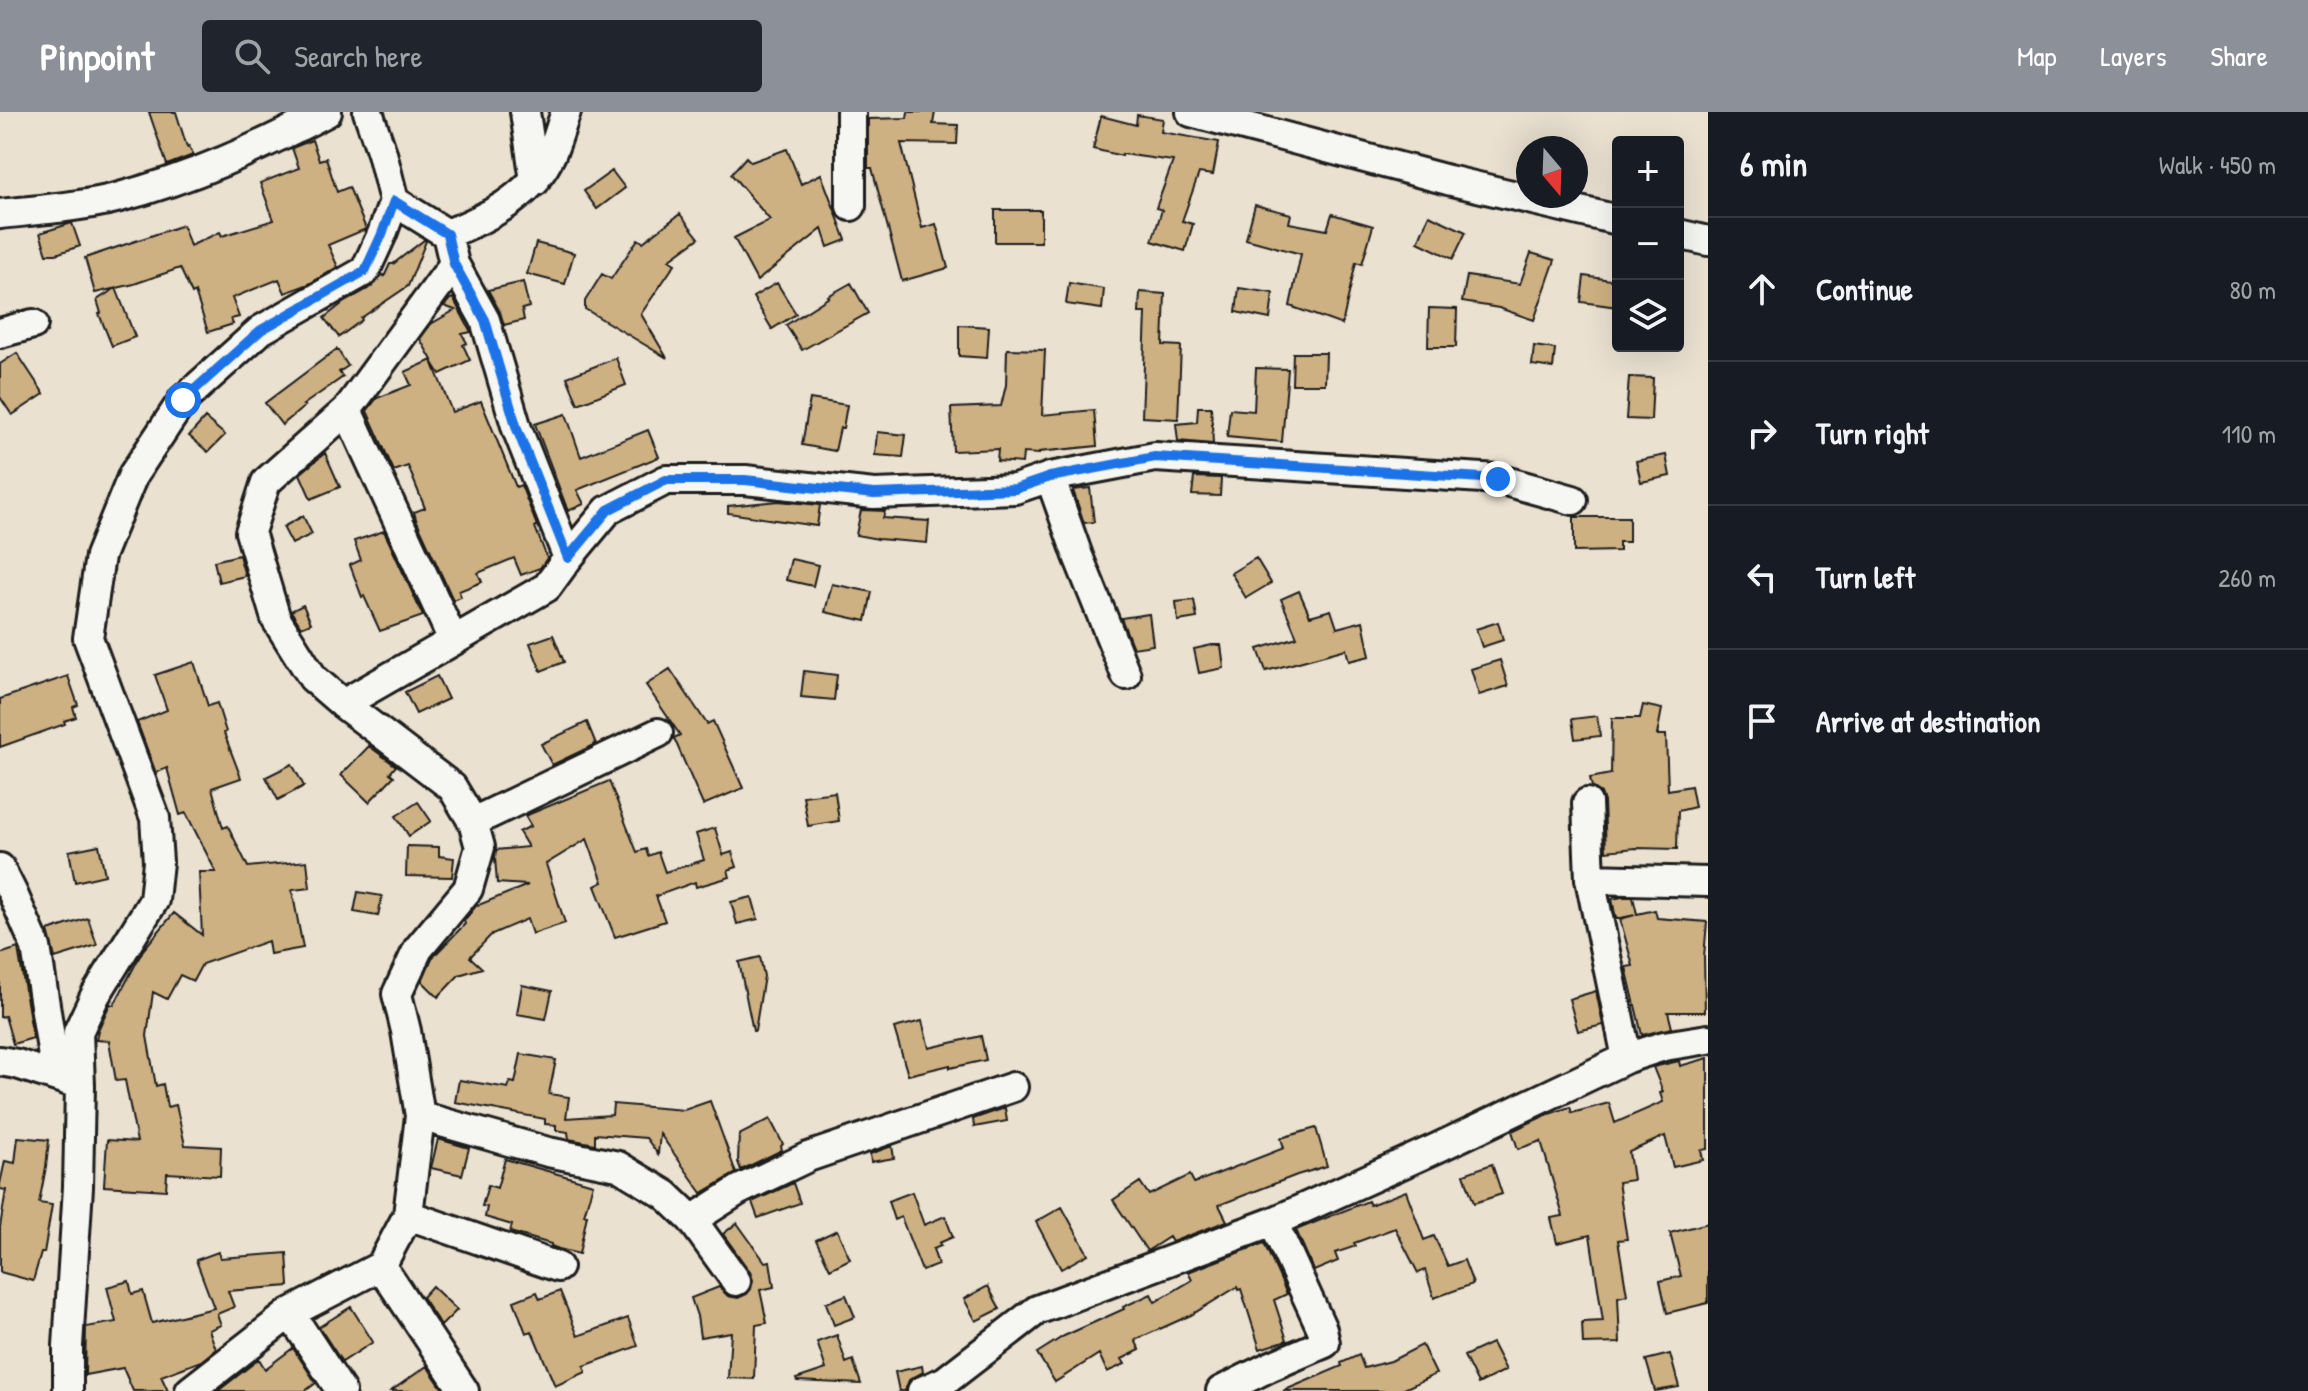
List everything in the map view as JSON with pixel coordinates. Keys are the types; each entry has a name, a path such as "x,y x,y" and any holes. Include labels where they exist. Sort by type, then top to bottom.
{"street":[{"path":"0,214 113,199 184,178 327,112"},
{"path":"68,1081 78,1032 95,996 154,900 158,862 155,818 88,638 100,556 133,475 183,400 261,330 365,271 394,201 368,112"},
{"path":"525,112 535,181"},
{"path":"447,234 485,219 535,181 550,158 566,112"},
{"path":"851,112 851,206"},
{"path":"1191,112 1448,180 1612,219"},
{"path":"394,201 447,234 454,264 485,320 517,429 568,558"},
{"path":"1684,235 1708,241"},
{"path":"200,1388 290,1313 381,1266 408,1215 420,1116 397,994 418,949 480,888 480,847 473,822 452,787 313,678 276,619 250,532 266,482 347,410 454,264"},
{"path":"0,333 33,324"},
{"path":"347,410 453,640"},
{"path":"343,704 547,587 608,510 666,480 745,480 874,494 1015,489 1050,477 1155,457 1498,479 1573,500"},
{"path":"1050,477 1126,675"},
{"path":"473,822 658,733"},
{"path":"1587,803 1590,879 1627,1058"},
{"path":"0,868 36,947 68,1081 78,1187 68,1391"},
{"path":"1590,879 1708,882"},
{"path":"922,1391 945,1381 1037,1310 1273,1222 1627,1058 1664,1046 1708,1039"},
{"path":"0,1061 68,1081"},
{"path":"692,1220 739,1190 808,1157 1013,1087"},
{"path":"420,1116 548,1152 618,1166 666,1195 692,1220 736,1281"},
{"path":"408,1215 558,1267"},
{"path":"1221,1391 1325,1343 1322,1329 1273,1222"},
{"path":"381,1266 464,1391"},
{"path":"290,1313 341,1391"}],"building":[{"path":"149,112 176,112 187,147 193,155 167,165"},
{"path":"908,112 935,112 933,124 958,125 957,144 901,143 922,228 936,224 948,268 902,281 872,168 868,168 868,119 907,118"},
{"path":"1137,115 1163,119 1161,132 1219,142 1213,175 1199,173 1182,221 1193,224 1185,251 1152,241 1162,210 1156,208 1173,161 1122,156 1093,149 1101,116 1136,125"},
{"path":"312,140 319,160 326,158 337,192 349,187 366,229 328,245 338,267 309,284 285,293 279,279 232,298 239,317 231,319 233,324 208,332 195,292 192,294 180,268 95,293 85,258 183,225 190,246 220,232 222,236 274,220 260,183 299,168 292,148"},
{"path":"787,149 801,184 821,174 846,240 828,247 822,229 757,281 734,238 770,220 731,174 746,157 751,162"},
{"path":"612,171 625,188 597,209 584,191"},
{"path":"1255,205 1291,214 1289,223 1327,230 1332,214 1373,226 1362,264 1356,262 1342,325 1290,306 1301,254 1246,239"},
{"path":"995,210 1041,210 1041,242 995,242"},
{"path":"680,214 699,238 669,260 675,264 641,314 667,358 585,309 585,301 602,274 611,279 638,239 643,242"},
{"path":"1429,215 1466,232 1453,259 1418,242"},
{"path":"72,223 80,246 47,254 40,233"},
{"path":"424,240 408,286 339,337 324,318 373,286 381,276 384,277 390,264"},
{"path":"536,243 574,253 565,284 527,274"},
{"path":"1531,253 1555,260 1534,320 1499,308 1462,302 1467,276 1520,284"},
{"path":"1584,276 1612,280 1612,306 1581,302"},
{"path":"523,282 529,307 522,309 524,320 504,325 488,290"},
{"path":"777,283 796,314 772,329 753,297"},
{"path":"851,283 868,313 802,350 786,325"},
{"path":"1069,283 1104,289 1102,309 1066,304"},
{"path":"116,288 135,337 112,346 99,314 97,300"},
{"path":"1239,288 1273,293 1270,319 1236,312"},
{"path":"1140,292 1165,294 1163,345 1181,346 1178,419 1142,417 1146,313 1139,313"},
{"path":"453,298 471,332 462,334 470,360 440,374 432,361 452,412 481,401 516,487 521,485 547,558 540,568 521,575 514,558 478,573 482,582 459,591 461,597 453,600 416,519 414,512 425,508 408,466 394,471 367,411 377,398 411,385 405,372 432,360 420,339 431,324 455,310 444,306"},
{"path":"1429,308 1457,309 1456,347 1428,347"},
{"path":"959,325 989,327 987,358 959,356"},
{"path":"1534,346 1555,349 1553,368 1532,365"},
{"path":"337,349 348,366 339,372 343,377 303,405 282,425 265,403"},
{"path":"1007,349 1045,350 1042,415 1094,410 1097,446 1039,454 1023,453 1022,463 997,461 998,449 953,451 951,408 1001,406 1006,385"},
{"path":"17,353 44,394 12,415 0,397 0,364"},
{"path":"1293,353 1326,353 1325,384 1292,384"},
{"path":"616,358 626,385 578,404 567,377"},
{"path":"1256,368 1288,369 1282,442 1227,437 1230,409 1254,411"},
{"path":"1629,377 1653,378 1651,420 1626,419"},
{"path":"810,399 847,405 835,451 802,445"},
{"path":"1198,407 1211,407 1213,444 1178,441 1176,424 1197,422"},
{"path":"566,414 581,457 648,430 659,457 577,490 584,504 568,511 535,424"},
{"path":"205,418 225,435 208,452 189,436"},
{"path":"877,432 906,435 903,457 875,455"},
{"path":"325,453 340,487 311,499 300,474"},
{"path":"1666,455 1670,476 1641,482 1636,461"},
{"path":"1194,477 1221,478 1220,496 1192,495"},
{"path":"1090,488 1094,522 1084,523 1073,490"},
{"path":"778,501 820,505 817,526 728,513 728,506"},
{"path":"861,510 885,511 883,518 929,521 927,543 856,535"},
{"path":"303,516 312,534 292,544 283,527"},
{"path":"1574,517 1629,517 1629,542 1619,542 1619,551 1574,552"},
{"path":"384,531 423,616 380,631 350,565 361,560 354,541"},
{"path":"239,555 245,576 219,582 214,561"},
{"path":"1256,558 1271,583 1246,598 1231,573"},
{"path":"791,559 818,565 813,586 786,580"},
{"path":"832,584 872,592 866,621 825,612"},
{"path":"1299,591 1310,616 1331,610 1337,628 1363,621 1370,656 1349,661 1346,649 1266,671 1258,649 1297,637 1281,599"},
{"path":"1194,600 1197,618 1178,621 1176,602"},
{"path":"303,605 311,623 301,627 291,611"},
{"path":"1149,614 1153,645 1133,648 1121,618"},
{"path":"1498,622 1503,640 1482,647 1476,629"},
{"path":"553,635 564,662 541,671 530,643"},
{"path":"1221,645 1224,668 1199,673 1194,649"},
{"path":"1500,660 1508,686 1479,695 1471,669"},
{"path":"194,662 208,706 217,703 224,733 241,778 212,788 223,828 228,826 248,867 307,861 310,888 292,890 303,948 270,954 268,941 202,964 193,981 180,975 167,999 153,992 147,1036 156,1086 163,1084 167,1107 176,1105 185,1145 221,1147 220,1176 167,1173 166,1190 104,1186 107,1140 137,1142 125,1080 116,1081 109,1041 96,1040 98,1030 143,950 174,913 202,935 199,872 216,872 186,813 180,815 167,768 156,773 137,722 167,710 155,675"},
{"path":"670,669 707,724 713,721 743,788 703,805 674,738 680,735 646,685"},
{"path":"804,671 837,675 834,700 801,697"},
{"path":"68,676 78,705 73,707 76,717 64,721 65,724 0,747 0,699"},
{"path":"437,676 448,699 416,714 405,692"},
{"path":"1643,705 1662,709 1657,735 1666,735 1668,790 1691,786 1695,807 1678,811 1677,849 1606,851 1604,802 1601,793 1592,787 1590,778 1611,774 1612,718 1640,718"},
{"path":"1597,716 1600,736 1575,739 1572,719"},
{"path":"587,722 596,744 552,765 541,744"},
{"path":"369,746 396,766 390,773 394,776 369,802 341,775"},
{"path":"292,764 304,786 278,800 266,777"},
{"path":"609,781 637,852 646,849 648,856 658,852 665,872 704,860 696,834 715,828 723,855 732,852 737,867 728,870 730,877 696,887 695,882 656,896 665,921 615,937 595,886 603,882 587,839 546,864 565,923 532,934 527,919 492,934 470,957 482,968 459,975 438,997 422,981 432,958 465,924 464,921 476,906 528,885 497,883 496,850 528,847 519,832 531,826 525,816"},
{"path":"835,792 839,821 808,826 803,796"},
{"path":"418,802 431,821 409,836 396,816"},
{"path":"99,845 105,875 75,882 69,851"},
{"path":"407,846 439,847 439,856 454,858 452,877 406,876"},
{"path":"358,892 382,896 378,916 354,912"},
{"path":"752,897 758,919 737,924 731,902"},
{"path":"1633,897 1637,914 1655,910 1657,918 1707,922 1705,1012 1668,1012 1672,1028 1642,1035 1626,967 1633,966 1620,919 1635,915 1616,919 1612,899"},
{"path":"88,918 97,945 55,958 48,931"},
{"path":"18,948 33,1038 13,1044 5,1016 0,1017 0,954"},
{"path":"760,957 764,976 753,1031 739,962"},
{"path":"522,985 552,991 546,1019 517,1014"},
{"path":"1596,991 1603,1025 1578,1031 1569,999"},
{"path":"922,1021 929,1048 981,1036 986,1060 908,1075 894,1028"},
{"path":"521,1054 556,1060 549,1094 569,1097 566,1118 612,1115 613,1104 684,1110 710,1101 736,1173 702,1193 660,1134 658,1154 646,1138 595,1134 595,1144 569,1139 568,1132 556,1130 556,1125 545,1124 545,1119 455,1102 459,1080 508,1088 510,1082 515,1083"},
{"path":"1708,1058 1708,1149 1701,1150 1703,1160 1673,1167 1665,1136 1629,1152 1633,1180 1618,1182 1627,1239 1618,1240 1627,1295 1618,1297 1620,1343 1583,1344 1582,1322 1603,1321 1590,1235 1557,1243 1551,1218 1563,1216 1541,1141 1518,1149 1512,1131 1570,1107 1572,1113 1609,1103 1615,1123 1663,1102 1660,1093 1663,1092 1653,1067 1679,1061 1680,1066"},
{"path":"1005,1108 1007,1121 974,1127 973,1119"},
{"path":"770,1119 783,1144 782,1150 741,1170 738,1162 739,1135"},
{"path":"1316,1128 1327,1166 1219,1205 1227,1221 1172,1242 1169,1237 1147,1251 1113,1200 1140,1182 1149,1195 1190,1175 1194,1183 1284,1148 1281,1138"},
{"path":"18,1137 49,1140 39,1203 52,1205 44,1253 41,1253 33,1281 0,1272 0,1227 6,1190 0,1189 0,1184 5,1161 15,1163"},
{"path":"438,1139 469,1148 462,1175 431,1168"},
{"path":"892,1146 894,1158 871,1162 870,1154"},
{"path":"505,1159 593,1184 584,1215 587,1215 579,1254 510,1232 512,1225 485,1217 487,1207 482,1206 488,1185 497,1188"},
{"path":"1492,1164 1502,1194 1474,1203 1464,1174"},
{"path":"793,1183 800,1203 758,1218 752,1202"},
{"path":"1406,1191 1424,1240 1434,1236 1448,1266 1464,1260 1473,1284 1434,1298 1425,1270 1418,1273 1395,1228 1335,1253 1338,1261 1314,1271 1296,1230 1368,1201 1370,1205"},
{"path":"912,1192 924,1225 945,1216 953,1237 933,1249 938,1265 922,1271 901,1217 894,1220 888,1201"},
{"path":"1062,1207 1088,1254 1061,1269 1036,1222"},
{"path":"737,1223 765,1262 770,1261 774,1287 760,1290 767,1323 756,1325 754,1379 728,1378 731,1332 700,1337 691,1298 719,1287 728,1296 738,1298 751,1289 753,1280 750,1272 723,1234"},
{"path":"1708,1223 1708,1303 1667,1313 1660,1281 1681,1276 1670,1233"},
{"path":"837,1230 850,1259 830,1269 816,1240"},
{"path":"1264,1243 1287,1294 1274,1300 1287,1340 1260,1349 1241,1289 1237,1287 1191,1315 1135,1340 1140,1350 1122,1359 1125,1364 1107,1372 1099,1354 1055,1382 1037,1353 1064,1336 1151,1294 1155,1302 1192,1280 1188,1272"},
{"path":"218,1252 220,1258 287,1253 289,1286 228,1291 234,1307 217,1314 221,1325 209,1330 216,1349 201,1361 161,1376 168,1391 133,1391 123,1368 85,1375 86,1327 116,1322 107,1287 129,1281 132,1294 143,1291 152,1323 214,1308 196,1260"},
{"path":"432,1286 457,1310 441,1326 422,1297"},
{"path":"988,1286 1000,1309 976,1321 964,1299"},
{"path":"560,1291 578,1336 628,1318 638,1346 584,1366 586,1372 555,1386 532,1331 526,1333 514,1301 537,1292 540,1299"},
{"path":"846,1295 855,1317 834,1325 826,1303"},
{"path":"351,1307 373,1342 342,1362 319,1327"},
{"path":"837,1335 846,1363 853,1360 861,1384 797,1381 826,1369 817,1342"},
{"path":"1492,1343 1506,1370 1478,1384 1464,1356"},
{"path":"1422,1345 1436,1374 1400,1391 1283,1391 1342,1366 1341,1363 1359,1355 1364,1368 1391,1361"},
{"path":"293,1348 316,1383 305,1391 218,1391 259,1359 265,1369"},
{"path":"1670,1354 1679,1387 1655,1391 1646,1360"},
{"path":"427,1366 444,1391 391,1391"},
{"path":"922,1366 923,1372 909,1380 905,1391 899,1391 895,1372"}],"route":[{"path":"183,400 261,330 365,271 394,201 447,234 454,264 485,320 517,429 568,558 608,510 666,480 745,480 874,494 1015,489 1050,477 1155,457 1498,479"}]}
